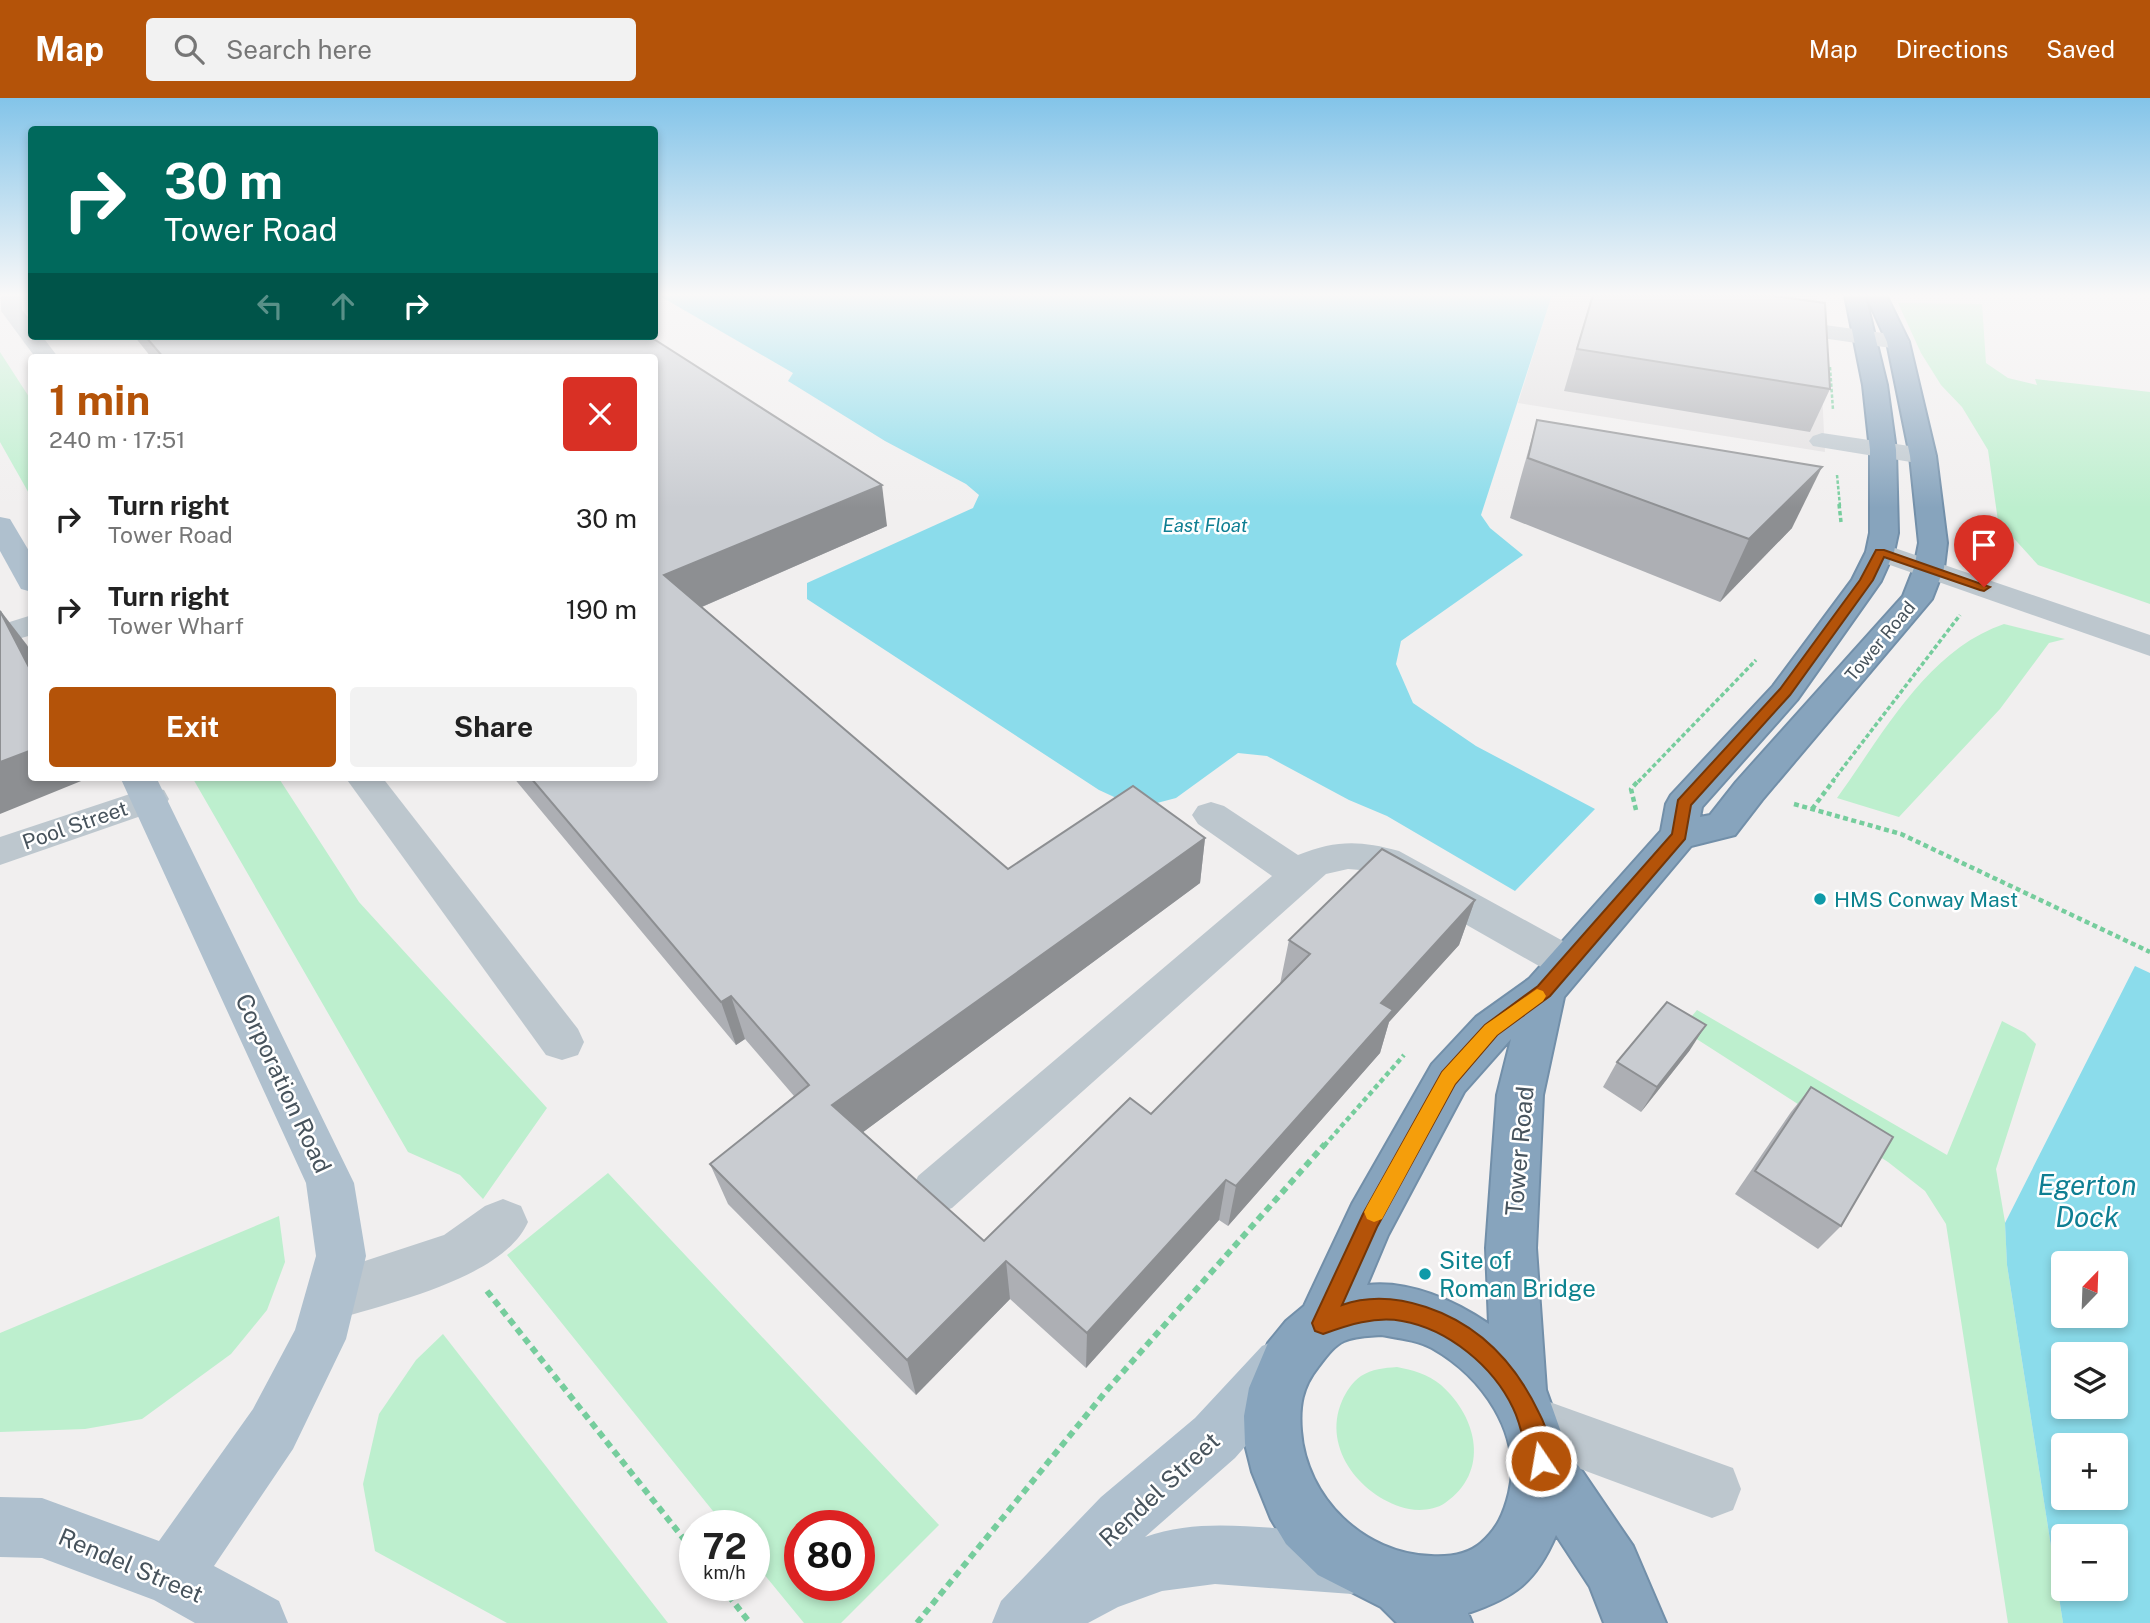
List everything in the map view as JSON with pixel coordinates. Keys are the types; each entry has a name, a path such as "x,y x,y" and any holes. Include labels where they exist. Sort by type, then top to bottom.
{"highway":[{"name":"Tower Road","path":"1556,977 1520,1109 1511,1248 1538,1503 1527,1533 1515,1552 1494,1571 1465,1584 1399,1591 1326,1543 1304,1519 1286,1489 1276,1459 1271,1424 1275,1390 1308,1338 1448,1078 1491,1030 1556,977 1679,835 1684,804 1785,692 1866,580 1880,552 1884,533 1883,450 1871,366"},
{"name":"Tower Road","path":"1679,835 1722,826 1749,791 1917,599 1929,568 1933,544 1923,456 1903,366"},
{"path":"1308,1338 1356,1311 1381,1309 1401,1310 1422,1316 1445,1325 1470,1340 1500,1369 1612,1567 1635,1623"}],"main road":[{"path":"0,525 28,576"},
{"name":"Corporation Road","path":"145,788 330,1183 341,1256 319,1339 273,1429 171,1576"},
{"name":"Rendel Street","path":"1023,1623 1122,1518 1215,1438 1308,1338"},
{"name":"Rendel Street","path":"0,1527 42,1528 171,1576 257,1623"},
{"name":"Rendel Street","path":"1023,1623 1103,1583 1162,1561 1215,1554 1399,1591"}],"street":[{"path":"1828,430 1883,450 1923,456"},
{"path":"1880,552 2150,646"},
{"path":"0,635 28,625"},
{"path":"366,781 562,1042"},
{"name":"Pool Street","path":"0,851 145,788"},
{"path":"1211,815 1299,875"},
{"path":"935,1192 1312,864 1344,854 1366,855 1385,861 1556,977"},
{"path":"331,1296 458,1255 503,1222"},
{"path":"1531,1427 1712,1489"}],"path":[{"path":"1828,430 1830,366"},
{"path":"1837,466 1841,527"},
{"path":"1638,819 1631,789 1757,659"},
{"path":"1749,791 1901,834 2150,952"},
{"path":"917,1623 1107,1390 1412,1047"},
{"path":"458,1255 679,1533"},
{"path":"733,1601 750,1623"}],"shaded area":[{"path":"1530,366 1821,366 1825,452 1518,403"}],"green space":[{"path":"0,366 9,366 28,395 28,492 0,442"},
{"path":"1929,366 1991,366 2008,378 2037,385 2035,379 2150,392 2150,604 2038,565 1998,521 1988,450 1962,407 1941,385"},
{"path":"2004,624 2065,639 2049,643 2000,709 1899,817 1837,798 1889,723 1929,674 1952,653 1977,636"},
{"path":"194,781 281,781 359,902 547,1108 483,1199 460,1175 408,1152"},
{"path":"1697,1010 1947,1155 2002,1021 2025,1033 2036,1044 1996,1169 2005,1222 2007,1265 2051,1546 2051,1601 2060,1601 2063,1623 2008,1623 1946,1224 1925,1191 1888,1162 1681,1029"},
{"path":"608,1173 939,1525 875,1589 875,1510 784,1510 784,1599 770,1582 770,1510 712,1510 507,1255"},
{"path":"279,1216 285,1262 267,1310 231,1354 142,1419 85,1429 0,1432 0,1333"},
{"path":"443,1334 668,1623 507,1623 375,1551 363,1484 379,1414 416,1360"},
{"path":"1397,1367 1425,1375 1436,1381 1454,1398 1464,1413 1474,1445 1469,1476 1445,1503 1432,1509 1409,1509 1376,1495 1350,1469 1337,1437 1337,1419 1342,1401 1352,1384 1369,1372"},
{"path":"786,1601 863,1601 841,1623 804,1623"}],"water":[{"name":"East Float","path":"781,366 1529,366 1481,515 1490,528 1523,555 1401,641 1396,664 1413,703 1476,746 1595,809 1515,891 1387,816 1349,800 1267,756 1238,753 1176,798 1138,808 1099,790 807,599 807,583 973,508 979,495 966,484 885,441 788,381 793,373"},
{"name":"Egerton Dock","path":"2135,966 2150,973 2150,1623 2063,1623 2060,1601 2128,1601 2128,1524 2051,1524 2051,1546 2007,1265 2005,1223"}],"building":[{"path":"658,366 696,366 882,485 664,575 1008,869 1133,786 1205,838 832,1105 984,1241 1130,1098 1151,1114 1310,954 1289,940 1382,849 1475,900 1381,1003 1393,1010 1236,1186 1226,1180 1087,1333 1006,1261 907,1360 710,1164 809,1085 731,996 721,1002 533,781 658,781"},
{"path":"1686,366 1829,366 1830,389"},
{"path":"1537,420 1822,467 1749,539 1528,458"},
{"path":"0,611 28,665 28,752 0,762"},
{"path":"1667,1002 1706,1025 1657,1087 1617,1062"},
{"path":"1811,1087 1893,1137 1841,1226 1755,1171"}],"slow traffic":[{"path":"1374,1212 1448,1078 1491,1030 1537,996"}],"place":[{"name":"HMS Conway Mast","path":"1820,899"},
{"name":"Site of Roman Bridge","path":"1425,1274"}],"route":[{"path":"1541,1461 1533,1424 1519,1396 1500,1369 1470,1340 1445,1325 1401,1310 1356,1311 1323,1323 1370,1220 1448,1078 1491,1030 1544,991 1679,835 1684,804 1785,692 1866,580 1880,552 1984,587"}]}
